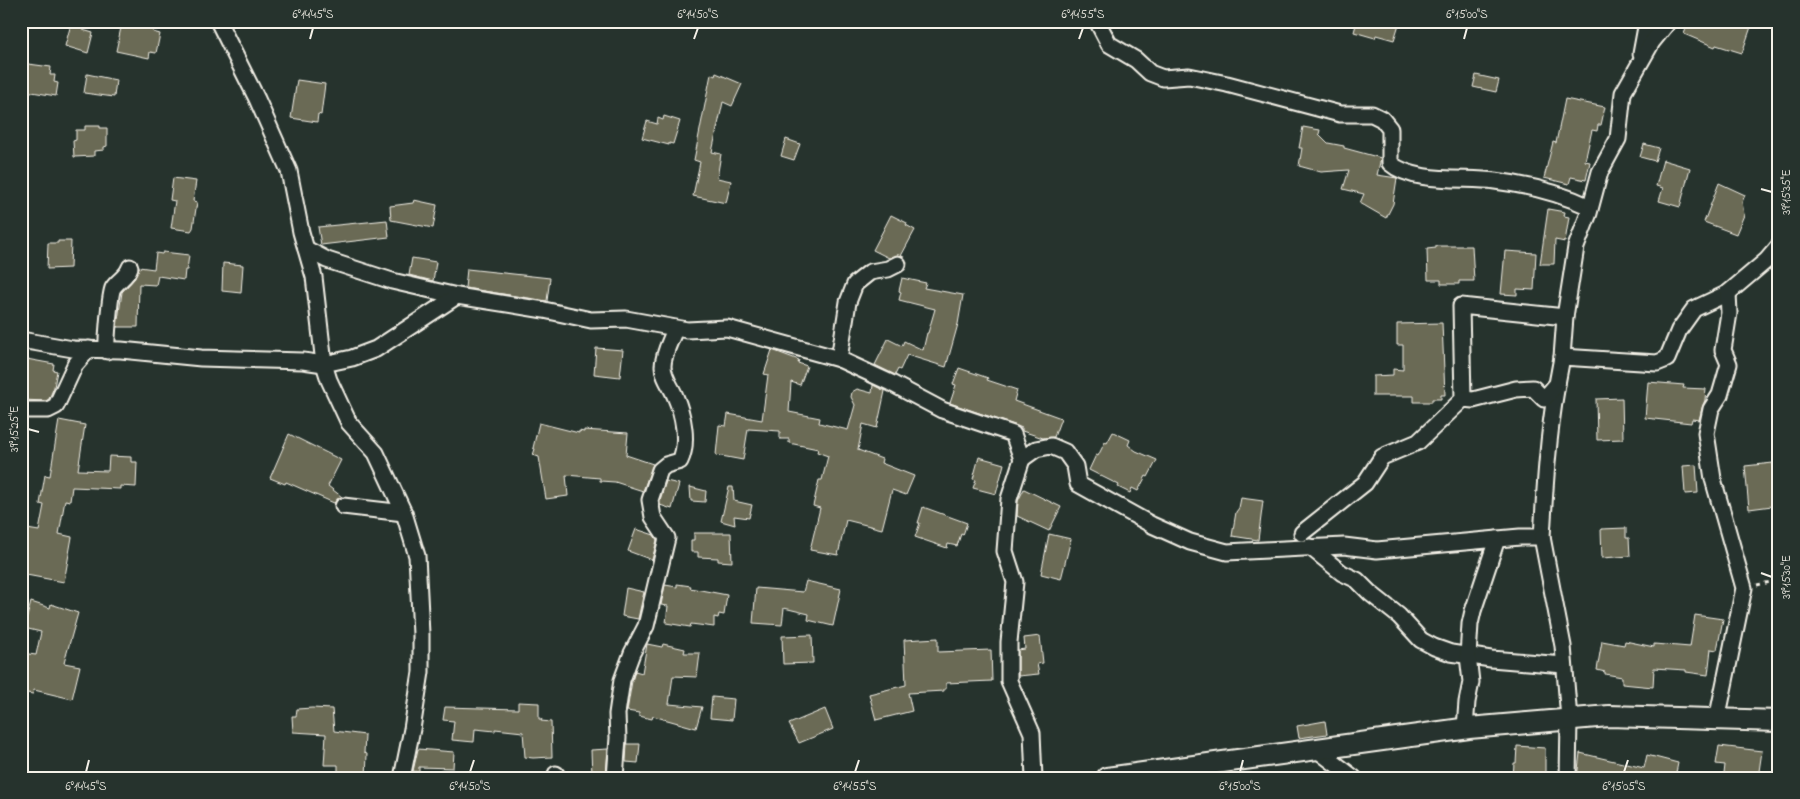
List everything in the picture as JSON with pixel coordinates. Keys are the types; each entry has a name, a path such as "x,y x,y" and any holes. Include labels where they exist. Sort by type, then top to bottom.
{"main road":[{"path":"1106,778 1465,728 1609,716 1779,721"}],"street":[{"path":"218,21 257,99 289,171 314,277 324,364 329,380 349,423 376,453 404,513 417,556 421,662 412,729 402,778"},
{"path":"1097,21 1108,44 1136,60 1150,73 1163,78 1189,76 1227,84 1340,114 1372,114 1382,119 1390,129 1390,163 1398,169 1449,179 1493,180 1534,187 1569,197 1590,207"},
{"path":"1640,63 1646,27 1645,21"},
{"path":"1568,778 1569,720 1561,636 1542,537 1550,420 1562,357 1565,317 1576,247 1600,172 1618,138 1623,93 1652,42 1669,21"},
{"path":"1562,357 1657,363 1667,359 1679,330 1694,309 1728,293 1767,260 1779,246"},
{"path":"306,249 327,260 392,281 457,296 544,310 591,320 626,319 687,330 727,328 840,359 942,410 1013,434 1022,459"},
{"path":"840,359 848,302 855,284 870,272 888,269 898,264"},
{"path":"107,351 106,337 113,287 128,273 130,267"},
{"path":"1717,720 1744,588 1713,478 1706,433 1711,409 1720,395 1729,364 1723,350 1729,313 1728,293"},
{"path":"21,340 107,351 121,350 201,358 324,364 352,358 376,349 457,296"},
{"path":"1463,399 1460,306 1565,317"},
{"path":"615,778 618,756 617,714 622,680 632,653 646,626 667,538 653,517 650,500 660,470 666,465 680,461 684,452 684,435 680,413 663,366 675,329"},
{"path":"21,410 48,410 56,406 75,365 89,349"},
{"path":"1302,533 1366,484 1382,457 1418,442 1428,430 1463,399 1473,400 1516,389 1533,388 1544,399 1556,384"},
{"path":"1034,778 1032,732 1009,681 1009,642 1015,582 1004,551 1009,499 1022,459 1036,449 1051,446 1065,452 1075,466 1078,484 1152,525 1190,542 1227,552 1344,546 1377,550 1520,537 1542,537"},
{"path":"343,506 404,513"},
{"path":"1465,728 1471,682 1468,656 1470,624 1497,540"},
{"path":"1310,547 1342,573 1357,580 1399,616 1421,640 1434,647 1468,656 1564,665"},
{"path":"1316,749 1354,778"}],"path":[{"path":"1744,588 1779,580"}],"building":[{"path":"1357,21 1400,21 1394,40 1376,35 1375,38 1354,32"},
{"path":"1689,21 1753,21 1742,53 1716,45 1715,47 1684,34"},
{"path":"122,23 154,27 153,32 160,34 156,53 150,52 149,58 116,51"},
{"path":"71,24 93,33 88,53 65,46"},
{"path":"21,63 51,67 50,75 55,75 54,82 58,83 56,96 26,91 27,87 21,86"},
{"path":"716,73 742,84 732,106 723,102 712,152 721,154 717,178 731,181 726,203 693,196 700,162 694,160 711,74 715,76"},
{"path":"87,74 116,80 114,97 84,93"},
{"path":"1476,75 1499,80 1496,92 1473,87"},
{"path":"297,80 325,84 321,115 318,114 317,122 291,118"},
{"path":"1565,99 1605,107 1601,125 1598,125 1597,131 1592,130 1585,161 1590,162 1586,180 1571,177 1569,184 1544,178 1553,142 1556,143"},
{"path":"664,116 680,121 673,144 669,143 669,145 642,138 647,121 657,124 658,118 663,120"},
{"path":"85,126 107,128 107,146 104,147 104,150 94,151 94,156 74,157 73,141 76,140 76,130 85,130"},
{"path":"1303,127 1320,130 1319,134 1328,143 1381,158 1377,175 1397,178 1393,204 1386,218 1360,203 1364,194 1343,189 1349,170 1321,172 1299,166 1302,148 1299,148"},
{"path":"786,139 800,144 794,160 781,156"},
{"path":"1644,144 1659,148 1655,161 1640,157"},
{"path":"1663,160 1690,168 1680,207 1659,201 1663,188 1656,186"},
{"path":"173,178 196,181 193,201 197,202 191,231 171,228 175,201 170,200"},
{"path":"1719,183 1745,195 1742,202 1744,215 1736,234 1704,222"},
{"path":"414,200 437,205 433,228 391,220 390,206 413,203"},
{"path":"1548,209 1565,212 1564,216 1569,217 1565,242 1555,240 1554,264 1540,264"},
{"path":"891,215 907,223 906,225 915,230 901,256 889,258 873,250"},
{"path":"387,220 389,237 321,245 318,227"},
{"path":"58,241 71,241 70,268 47,269 48,243 58,243"},
{"path":"1436,246 1472,246 1474,281 1459,281 1459,284 1441,284 1441,280 1428,280 1427,249 1436,248"},
{"path":"1505,251 1536,253 1534,290 1517,289 1517,295 1501,294"},
{"path":"163,252 189,255 184,280 158,276 156,285 139,284 138,327 117,327 122,292 135,278 139,267 154,269 156,253 162,254"},
{"path":"412,258 436,262 433,281 409,275"},
{"path":"223,263 243,265 241,293 222,291"},
{"path":"467,269 550,278 547,301 465,288"},
{"path":"902,278 926,283 924,288 963,295 958,324 946,367 907,355 900,370 898,369 895,375 875,365 888,339 902,346 904,341 923,350 935,309 899,300"},
{"path":"1442,323 1445,395 1441,395 1441,399 1432,399 1432,402 1414,402 1414,396 1373,396 1373,376 1393,375 1393,369 1403,370 1403,345 1397,345 1397,324"},
{"path":"596,348 623,350 620,377 594,374"},
{"path":"772,350 799,360 798,363 807,366 800,385 791,382 789,412 820,418 819,423 848,430 855,405 851,397 852,392 857,389 872,393 873,385 885,391 877,428 863,424 858,450 882,459 881,463 914,476 906,495 892,490 882,529 846,520 838,555 810,550 820,508 813,506 819,480 822,480 828,456 817,452 818,449 789,443 789,439 780,439 780,431 748,429 743,460 716,455 719,425 726,426 728,414 762,420 768,375 764,374"},
{"path":"21,358 54,364 53,370 57,371 54,387 49,399 46,401 22,400 24,388 21,388"},
{"path":"959,368 1017,390 1014,401 1061,418 1054,437 1043,438 1022,431 1022,428 1017,426 950,403 956,385 953,384"},
{"path":"1648,382 1684,385 1683,388 1706,389 1699,420 1692,419 1691,423 1645,418"},
{"path":"1622,398 1623,439 1597,440 1596,399"},
{"path":"59,420 85,425 78,470 108,471 109,456 131,457 131,462 137,462 136,487 120,486 120,489 72,487 70,501 65,500 59,534 72,537 64,582 21,574 21,528 39,531 44,505 40,504 45,475 50,476"},
{"path":"539,423 579,433 579,431 584,432 584,430 628,433 626,455 653,464 643,491 615,482 600,481 600,478 566,475 568,496 546,499 539,457 533,455"},
{"path":"1113,432 1130,440 1128,445 1136,451 1157,460 1138,491 1132,488 1130,493 1118,487 1119,485 1089,470 1096,455 1098,456"},
{"path":"289,434 341,460 328,486 342,497 334,503 286,482 285,484 270,478"},
{"path":"979,457 1004,464 996,494 973,488 976,480 973,479"},
{"path":"1773,463 1776,496 1773,496 1772,506 1749,509 1745,466"},
{"path":"1696,465 1698,493 1685,494 1683,466"},
{"path":"666,481 679,484 672,509 660,505"},
{"path":"690,487 706,491 705,502 691,501"},
{"path":"729,487 733,487 734,501 752,505 749,518 734,516 735,525 721,521"},
{"path":"1024,489 1061,507 1049,531 1017,516 1018,501"},
{"path":"1241,498 1263,501 1258,540 1232,536 1236,512"},
{"path":"923,507 967,523 957,546 948,544 947,548 915,537"},
{"path":"1626,528 1626,538 1629,538 1630,556 1602,558 1601,529"},
{"path":"636,529 654,535 657,540 652,560 628,551"},
{"path":"694,533 731,533 732,562 718,561 718,558 698,557 698,552 691,552 691,540 694,540"},
{"path":"1049,534 1071,539 1061,579 1041,574"},
{"path":"806,581 841,589 833,626 808,620 809,614 784,608 782,625 753,623 756,588 803,592"},
{"path":"677,584 727,595 724,615 719,614 718,618 714,617 714,627 691,624 690,627 666,623 668,606 661,605 665,585 677,587"},
{"path":"626,588 644,592 638,619 622,616"},
{"path":"31,602 50,608 51,604 78,613 64,663 80,666 72,699 34,690 33,694 21,692 21,653 36,655 41,632 24,628"},
{"path":"1695,615 1723,619 1717,650 1711,649 1708,675 1686,672 1686,670 1654,668 1653,687 1622,684 1622,677 1605,674 1605,672 1597,670 1602,641 1624,645 1625,641 1654,647 1654,644 1690,647"},
{"path":"812,635 813,663 783,664 782,636"},
{"path":"1040,636 1043,663 1037,664 1039,674 1018,676 1018,650 1025,649 1024,638"},
{"path":"938,638 938,652 991,650 992,681 946,683 944,691 908,693 912,711 876,720 869,694 906,685 904,640"},
{"path":"647,644 662,647 663,644 685,649 684,653 700,653 697,677 673,676 669,704 702,707 696,728 653,716 652,719 639,716 639,713 627,711 632,681 635,671 642,673"},
{"path":"712,697 734,699 732,720 710,718"},
{"path":"518,702 539,703 539,719 551,722 552,757 525,757 523,732 475,729 474,742 452,740 454,721 443,720 445,707 518,709"},
{"path":"297,709 332,709 334,731 365,735 364,753 367,754 366,778 338,778 338,765 324,765 326,734 293,732 292,716 296,716"},
{"path":"825,709 833,729 799,743 789,724"},
{"path":"1325,721 1327,734 1299,738 1297,726"},
{"path":"627,744 640,744 638,763 626,762"},
{"path":"1517,746 1545,748 1545,778 1513,778"},
{"path":"1719,746 1762,751 1758,778 1724,774 1725,765 1716,764"},
{"path":"418,749 454,752 453,768 419,767 419,772 413,771"},
{"path":"608,749 606,774 592,775 591,750"},
{"path":"1580,753 1644,768 1647,755 1678,763 1675,778 1577,778"}]}
